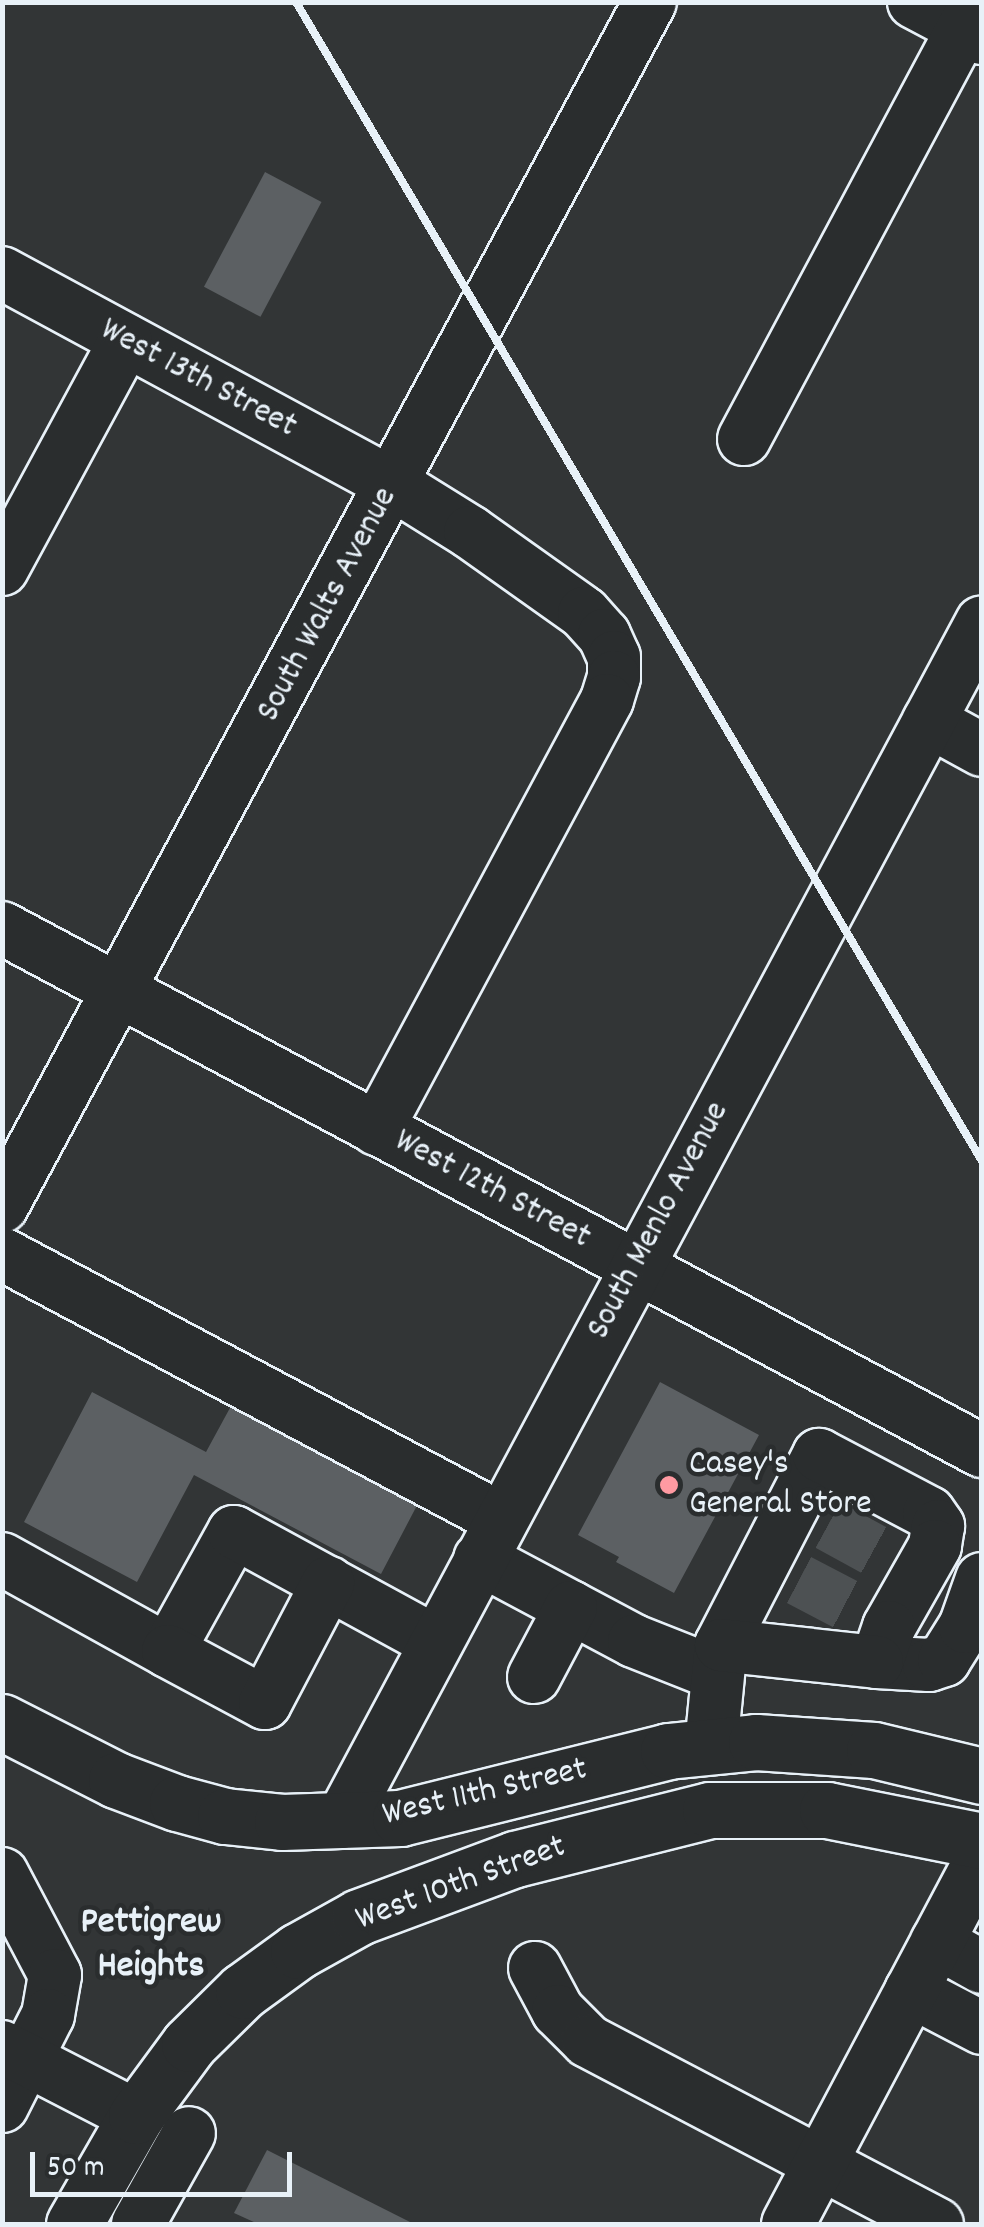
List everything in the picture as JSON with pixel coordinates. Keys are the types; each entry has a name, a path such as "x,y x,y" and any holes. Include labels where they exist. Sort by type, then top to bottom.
{"main road":[{"name":"West 11th Street","path":"2,1722 116,1780 225,1816 341,1822 400,1818 626,1760 756,1742 874,1750 982,1776"},
{"name":"West 10th Street","path":"74,2224 136,2116 189,2044 243,1991 284,1961 359,1917 469,1874 624,1829 710,1810 828,1810 982,1841"}],"street":[{"name":"South Walts Avenue","path":"2,1206 650,2"},
{"path":"744,439 974,23 914,2"},
{"name":"West 13th Street","path":"2,273 393,484 470,532 584,613 604,635 614,657 614,678 607,700 377,1129"},
{"path":"2,569 126,340"},
{"name":"South Menlo Avenue","path":"341,1822 634,1266 982,622"},
{"path":"929,722 982,750"},
{"name":"West 12th Street","path":"2,928 982,1450"},
{"path":"2,1254 490,1539 571,1607 634,1641 718,1659 878,1635 929,1665 944,1660 965,1627 982,1578"},
{"path":"711,1747 718,1659 781,1571 810,1516 819,1455 929,1513 938,1526 935,1546 908,1568 878,1635"},
{"path":"168,1651 234,1532 436,1642"},
{"path":"2,1559 265,1702 328,1583"},
{"path":"534,1677 571,1607"},
{"path":"788,2224 982,1857"},
{"path":"2,1874 54,1976 48,2015 14,2053 2,2106"},
{"path":"937,1942 982,1967"},
{"path":"535,1968 558,2011 588,2041 938,2224"},
{"path":"911,1991 982,2028"},
{"path":"14,2053 136,2116"},
{"path":"138,2224 189,2132"}],"building":[{"path":"265,172 322,202 260,317 204,287"},
{"name":"Casey's General Store","path":"660,1382 759,1435 674,1593 616,1562 619,1557 578,1535"},
{"path":"92,1392 206,1452 237,1395 423,1494 381,1574 194,1475 137,1582 24,1522"},
{"path":"267,2150 414,2224 258,2224 234,2213"}],"tunnel":[{"path":"828,1525 896,1562"},
{"path":"799,1580 868,1616"}],"railway":[{"path":"296,2 982,1161"}],"place":[{"name":"Casey's General Store","path":"669,1485"}],"district":[{"name":"Pettigrew Heights","path":"151,1946"}]}
